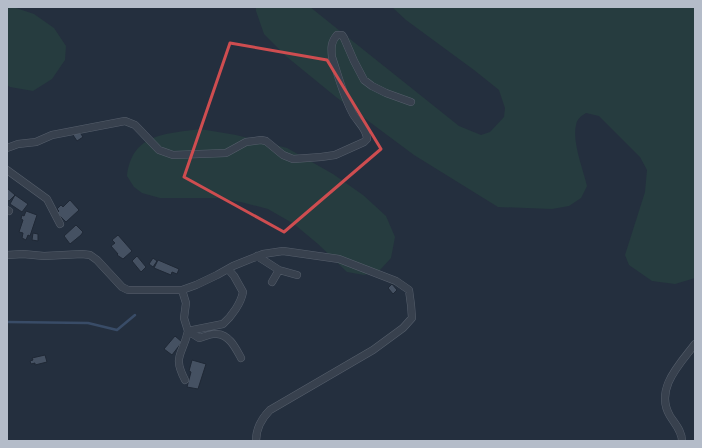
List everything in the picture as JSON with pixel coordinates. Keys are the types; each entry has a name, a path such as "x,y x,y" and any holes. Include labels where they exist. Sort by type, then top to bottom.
{"street":[{"path":"7,148 18,144 36,142 52,135 125,121 135,125 159,150 173,155 226,153 246,142 261,140 266,141 283,155 293,159 335,155 364,142 367,139 364,129 352,113 332,57 331,47 333,40 338,35 342,35 344,38 364,80 386,93 411,102"},
{"path":"7,170 47,200 60,224"},
{"path":"7,255 90,255 97,260 122,287 128,290 182,290 196,285 256,256 282,251 339,259 396,281 409,290 412,318 403,328 373,350 270,410 263,417 258,427 256,441"},
{"path":"256,256 279,270 297,275"},
{"path":"188,331 223,324 228,320 242,299 243,292 234,276 228,269"},
{"path":"272,282 279,270"},
{"path":"182,290 186,303 184,318 188,331 186,340 178,358 180,370 185,380"},
{"path":"188,331 198,338 217,334 224,336 232,343 241,358"},
{"path":"682,441 682,436 679,429 665,407 665,390 669,379 695,344"}],"highlighted area":[{"path":"230,43 327,60 381,149 284,232 184,177"}],"green space":[{"path":"7,7 13,7 34,14 54,28 66,46 65,60 52,79 33,91 10,87 7,85"},
{"path":"256,7 310,7 459,126 481,135 490,132 504,117 505,108 499,90 406,20 392,7 695,7 695,278 675,284 652,281 629,265 625,255 645,192 647,170 640,157 599,116 586,113 577,121 576,125 575,139 578,156 587,186 581,198 569,206 552,209 498,207 414,155 336,97 287,57 264,34"},
{"path":"200,129 236,135 287,148 333,174 363,195 386,216 395,237 391,258 379,271 364,275 347,272 318,244 294,224 268,209 217,198 160,198 142,193 134,187 127,176 130,162 136,151 143,144 153,138 163,135"}],"building":[{"path":"79,131 83,137 77,141 73,135"},
{"path":"7,188 15,195 9,201 7,200"},
{"path":"15,195 28,204 22,212 10,204"},
{"path":"70,200 79,210 66,222 57,213 59,211 57,209 61,205 63,207"},
{"path":"26,211 37,215 30,236 28,235 26,240 22,238 23,233 19,232 23,220 21,219 22,215 24,216"},
{"path":"76,225 83,232 70,244 64,236"},
{"path":"33,233 38,234 38,241 32,240"},
{"path":"118,235 132,251 123,259 117,255 118,254 111,246 115,243 112,240"},
{"path":"137,256 146,267 141,272 132,261"},
{"path":"153,258 157,261 153,267 149,264"},
{"path":"158,260 179,269 177,274 172,272 171,275 154,268"},
{"path":"392,284 397,290 393,294 388,288"},
{"path":"175,336 182,342 172,355 164,349"},
{"path":"45,355 47,362 35,365 35,363 31,364 30,361 33,360 32,358"},
{"path":"192,360 206,364 198,389 187,387 191,372 189,371"}],"waterway":[{"path":"7,322 88,323 117,330 135,315"}]}
